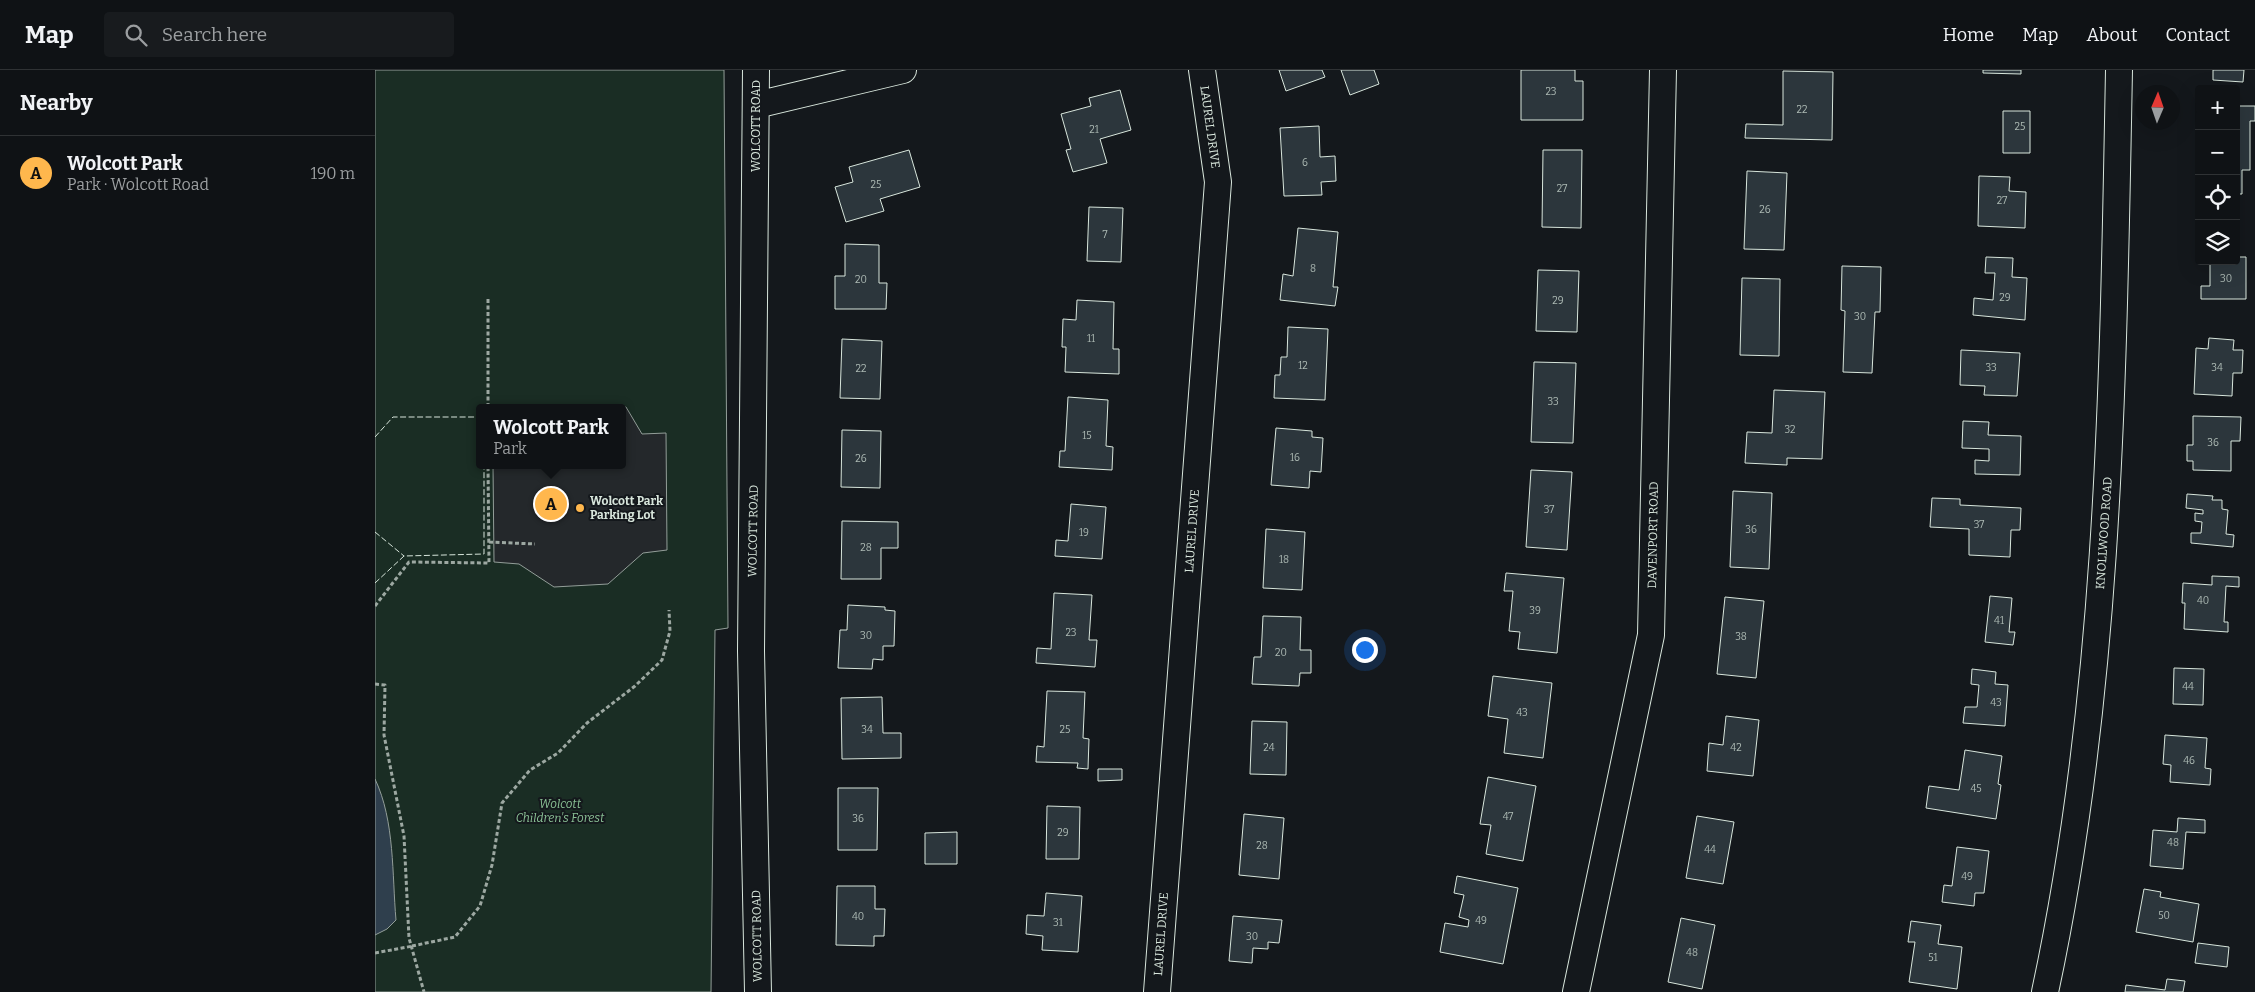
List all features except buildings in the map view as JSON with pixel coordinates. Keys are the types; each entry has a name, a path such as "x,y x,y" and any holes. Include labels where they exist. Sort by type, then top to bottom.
{"street":[{"name":"WOLCOTT ROAD","path":"756,70 751,651 758,992"},
{"path":"757,105 903,70"},
{"name":"LAUREL DRIVE","path":"1157,992 1218,182 1202,70"},
{"name":"DAVENPORT ROAD","path":"1577,992 1651,635 1663,70"},
{"name":"KNOLLWOOD ROAD","path":"2045,992 2055,944 2077,805 2105,548 2114,345 2119,70"}],"path":[{"path":"488,299 488,404"},
{"path":"375,606 409,562 489,563 488,469"},
{"path":"489,542 535,544"},
{"path":"375,953 455,937 480,906 492,865 502,803 531,770 559,753 587,723 635,686 662,660 670,631 669,610"},
{"path":"375,684 385,685 384,735 404,836 412,946 423,992"}],"green space":[{"name":"Wolcott Children's Forest","path":"375,70 724,70 728,628 715,630 711,992 375,992"}],"shaded area":[{"name":"Wolcott Park Parking Lot","path":"626,407 642,434 666,433 667,550 643,553 608,584 554,587 519,564 494,562 493,469 626,469"}],"water":[{"path":"375,779 386,812 389,830 396,920 387,929 375,935"}],"fence":[{"path":"375,437 393,417 476,417"},
{"path":"375,583 404,556 484,554 484,469"},
{"path":"375,532 404,556"}],"place":[{"name":"Wolcott Park","path":"551,504"},
{"name":"Wolcott Park Parking Lot","path":"580,508"}]}
